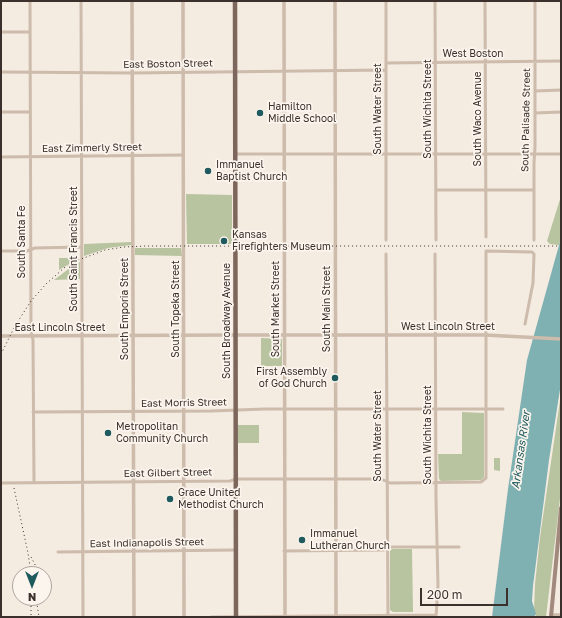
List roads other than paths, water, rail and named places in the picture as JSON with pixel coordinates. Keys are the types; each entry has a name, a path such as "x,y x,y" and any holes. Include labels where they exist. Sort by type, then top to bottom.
{"main road":[{"name":"South Broadway Avenue","path":"235,1 236,617"},
{"path":"551,616 561,508"}],"street":[{"name":"South Santa Fe","path":"30,1 31,332 33,340 34,482"},
{"name":"South Saint Francis Street","path":"81,1 83,412 82,617"},
{"name":"South Emporia Street","path":"132,1 134,617"},
{"name":"South Topeka Street","path":"183,1 185,481 184,617"},
{"name":"South Market Street","path":"284,1 285,617"},
{"name":"South Main Street","path":"335,1 336,616"},
{"name":"South Water Street","path":"386,1 386,240"},
{"name":"South Wichita Street","path":"435,1 436,240"},
{"name":"South Waco Avenue","path":"485,1 486,237"},
{"name":"South Palisade Street","path":"534,240 535,1"},
{"path":"1,32 30,32"},
{"name":"West Boston","path":"386,63 561,61"},
{"path":"335,70 386,70"},
{"name":"East Boston Street","path":"1,72 132,73 335,70"},
{"path":"535,91 561,90"},
{"path":"1,112 30,112"},
{"path":"535,112 561,112"},
{"path":"236,154 561,154"},
{"name":"East Zimmerly Street","path":"1,157 183,155"},
{"path":"436,190 534,190"},
{"path":"1,251 27,251 35,248 81,247"},
{"path":"486,410 486,252 532,252 534,254 534,276 525,324"},
{"name":"South Water Street","path":"386,254 386,549 388,616"},
{"name":"South Wichita Street","path":"435,254 438,610 436,616"},
{"name":"East Lincoln Street","path":"1,336 335,335"},
{"name":"West Lincoln Street","path":"335,335 486,335 561,339"},
{"name":"East Morris Street","path":"34,412 229,411 284,409 503,409"},
{"name":"East Gilbert Street","path":"1,483 230,481 236,479 381,479 390,483 481,482 486,478 486,410"},
{"path":"284,551 384,550 390,547 459,547"},
{"name":"East Indianapolis Street","path":"58,552 236,550"},
{"path":"551,616 561,615"},
{"path":"211,617 436,616"}],"water":[{"name":"Arkansas River","path":"561,238 561,383 549,460 533,586 532,601 536,614 534,617 492,617 508,489 527,360"}],"railway":[{"path":"1,354 15,326 31,301 46,284 64,268 76,261 105,250 146,246 561,246"},
{"path":"14,488 30,566"},
{"path":"31,557 36,566"},
{"path":"31,606 31,617"},
{"path":"37,606 39,617"}],"place":[{"name":"Hamilton Middle School","path":"260,113"},
{"name":"Immanuel Baptist Church","path":"208,171"},
{"name":"Kansas Firefighters Museum","path":"224,241"},
{"name":"First Assembly of God Church","path":"335,378"},
{"name":"Metropolitan Community Church","path":"108,433"},
{"name":"Grace United Methodist Church","path":"170,499"},
{"name":"Immanuel Lutheran Church","path":"302,540"}]}
